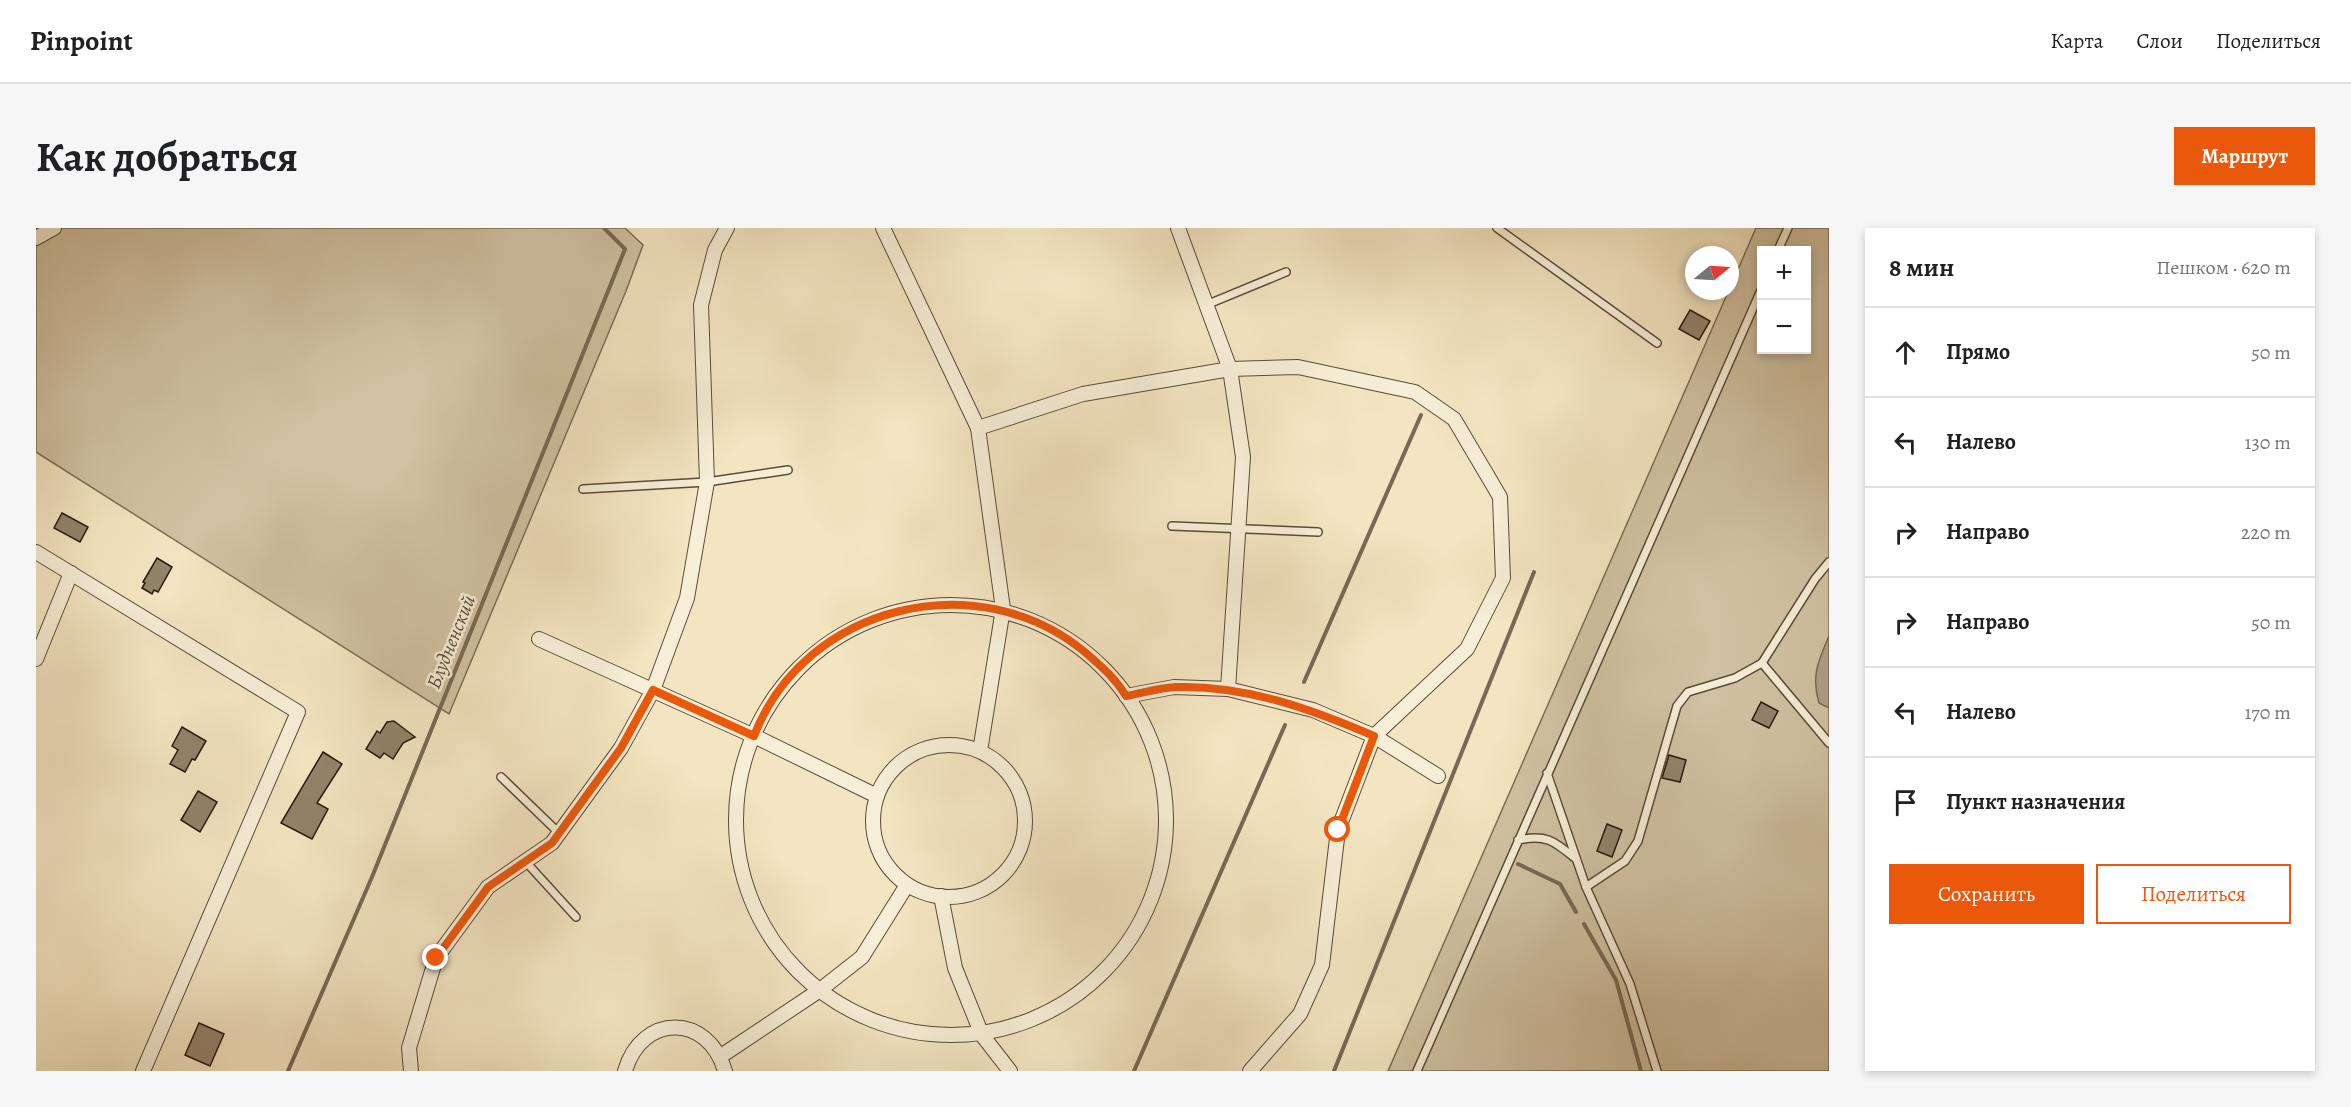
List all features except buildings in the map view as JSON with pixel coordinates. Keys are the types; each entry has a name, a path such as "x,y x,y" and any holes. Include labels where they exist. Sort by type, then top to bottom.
{"street":[{"path":"36,238 54,228"},
{"path":"411,1071 409,1048 436,958 488,887 552,843 621,748 653,690 687,598 707,482 701,305 715,249 727,228"},
{"path":"883,228 978,428 1003,609 980,751"},
{"path":"1178,228 1230,369 1243,457 1228,689"},
{"path":"978,428 1083,394 1230,369 1298,367 1415,392 1454,419 1500,496 1503,578 1467,649 1374,736 1338,830 1322,965 1300,1014 1250,1071"},
{"path":"36,552 298,712 143,1071"},
{"path":"36,659 71,573"},
{"path":"934,603 1003,609 1064,635 1114,678 1150,734 1166,798 1163,864 1140,926 1100,978 1045,1015 982,1035 912,1034 847,1010 792,968 754,910 735,844 739,774 764,710 808,656 866,620 934,603"},
{"path":"539,639 754,736 877,796"},
{"path":"1126,696 1174,687 1228,689 1313,710 1374,736 1438,777"},
{"path":"956,745 980,751 1001,765 1016,785 1024,809 1024,834 1016,858 1001,878 980,891 956,897 930,895 907,885 889,868 877,846 873,821 877,796 889,774 908,757 930,747 956,745"},
{"path":"721,1056 820,990 862,957 907,885"},
{"path":"941,896 956,968 982,1035 1010,1071"},
{"path":"626,1071 630,1056 639,1042 652,1033 667,1028 684,1028 699,1033 712,1042 721,1056 725,1071"}],"lane":[{"path":"1497,228 1657,343"},
{"path":"1780,246 1788,228"},
{"path":"1206,305 1286,272"},
{"path":"1417,1071 1757,297"},
{"path":"583,489 707,482 788,470"},
{"path":"1172,526 1318,532"},
{"path":"1586,887 1625,861 1638,841 1677,706 1688,692 1735,678 1762,663 1815,579 1829,562"},
{"path":"1762,663 1829,743"},
{"path":"1547,772 1586,887 1630,984 1657,1071"},
{"path":"501,777 559,833"},
{"path":"1518,840 1530,837 1551,839 1576,859"},
{"path":"525,861 576,917"}],"shaded area":[{"path":"36,228 625,228 643,245 626,291 449,714 36,452"},
{"path":"1756,228 1829,228 1829,1071 1388,1071 1725,300 1739,300 1739,267"},
{"path":"1829,636 1829,708 1819,703 1816,677 1819,661"}],"waterway":[{"name":"Блудненский","path":"288,1071 372,877 625,249 604,228"},
{"path":"1304,682 1421,415"},
{"path":"1334,1071 1534,572"},
{"path":"1134,1071 1285,725"},
{"path":"1518,864 1560,884 1576,912"},
{"path":"1584,924 1616,980 1641,1071"}],"route":[{"path":"436,958 488,887 552,843 621,748 653,690 754,736 764,710 808,656 866,620 934,603 1003,609 1064,635 1114,678 1126,696 1174,687 1228,689 1313,710 1374,736 1338,830"}]}
